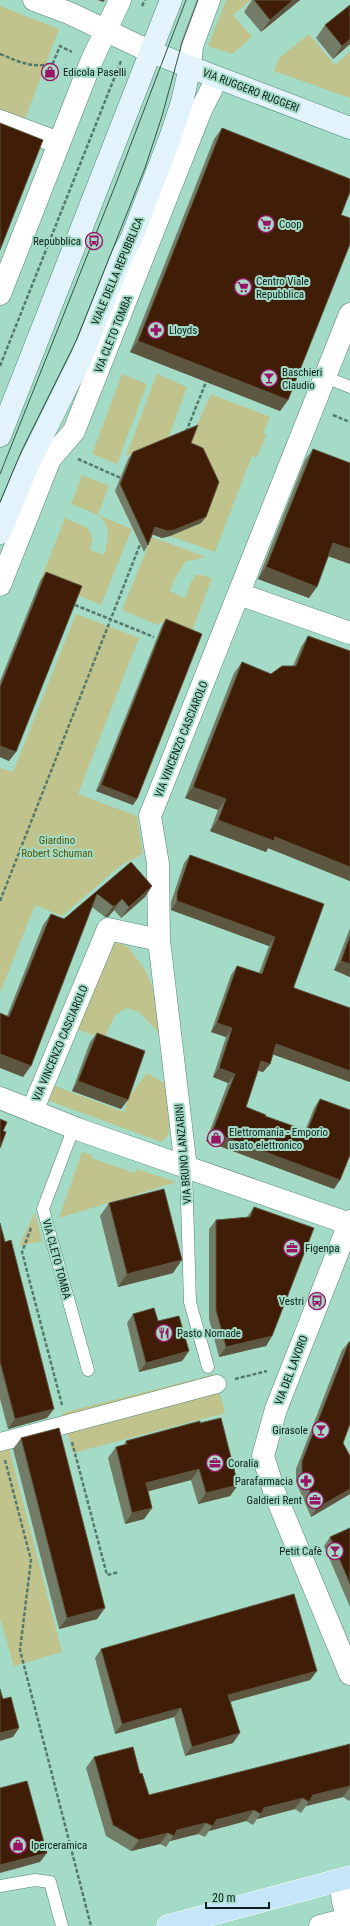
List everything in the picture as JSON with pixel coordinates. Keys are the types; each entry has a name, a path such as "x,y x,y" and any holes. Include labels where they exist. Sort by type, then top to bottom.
{"main road":[{"path":"0,436 172,0"},
{"name":"VIA RUGGERO RUGGERI","path":"151,52 350,128"},
{"name":"VIALE DELLA REPUBBLICA","path":"0,533 26,469 81,358 122,256 132,237 170,138 182,102 190,67"},
{"path":"168,1926 345,1878"}],"street":[{"path":"34,0 151,52"},
{"path":"0,294 92,62 120,0"},
{"name":"VIALE DELLA REPUBBLICA","path":"190,67 194,41 209,0"},
{"name":"VIA CLETO TOMBA","path":"0,585 50,459 74,431 202,110 217,78"},
{"path":"0,121 59,143"},
{"name":"VIA VINCENZO CASCIAROLO","path":"32,1111 108,929 159,940 158,864 150,816 350,314"},
{"path":"239,594 350,633"},
{"name":"VIA BRUNO LANZARINI","path":"159,940 186,1168"},
{"path":"0,1098 186,1168"},
{"name":"VIA DEL LAVORO","path":"186,1168 350,1223 276,1409 263,1456 275,1494 350,1674"},
{"path":"0,1442 217,1384"},
{"path":"320,1926 348,1919 343,1902 345,1878"}],"lane":[{"path":"326,377 350,387"},
{"name":"VIA CLETO TOMBA","path":"74,1127 43,1209 88,1370"},
{"name":"VIA BRUNO LANZARINI","path":"186,1168 190,1302 208,1367"},
{"path":"0,1886 35,1880 50,1882 62,1926"}],"path":[{"path":"0,54 22,63 39,66 53,63 60,46 115,75"},
{"path":"0,366 120,63"},
{"path":"184,437 206,382"},
{"path":"74,431 86,441 78,459 125,480 123,485"},
{"path":"0,901 141,541"},
{"path":"75,605 154,637"},
{"path":"217,1384 272,1369"},
{"path":"0,1442 31,1560 20,1650 91,1926"}],"green space":[{"path":"226,0 251,0 233,15 252,37 232,54 208,46"},
{"path":"0,6 59,29 24,122 0,113"},
{"path":"309,34 335,65 350,52 350,98 274,71 279,58"},
{"path":"122,374 147,384 117,464 92,454"},
{"path":"157,374 187,387 167,442 126,456"},
{"path":"211,394 270,417 263,434 267,435 256,458 252,456 215,552 170,536 201,523 186,449"},
{"path":"82,475 109,486 98,515 132,529 101,605 41,579 65,518 88,528 93,539 90,550 104,555 107,543 107,526 98,516 71,504"},
{"path":"152,537 206,557 185,562 174,580 170,591 185,598 191,582 196,575 212,578 191,634 160,622 158,625 122,610"},
{"name":"Giardino Robert Schuman","path":"76,614 139,638 78,794 137,816 143,854 120,866 62,916 35,905 0,993 0,768 13,772"},
{"path":"114,943 122,944 129,948 146,971 156,998 162,1036 139,1012 127,1008 115,1015 104,1039 75,1029 106,949"},
{"path":"147,1073 168,1085 170,1129 168,1136 161,1142 47,1100 52,1085 124,1112 129,1097"},
{"path":"82,1152 92,1155 91,1158 135,1173 136,1169 177,1182 59,1218"},
{"path":"35,1212 42,1241 19,1246"},
{"path":"215,1374 225,1413 73,1453 67,1432 9,1448 62,1652 14,1666 0,1618 0,1437 64,1420 62,1413"}],"building":[{"path":"254,0 293,0 270,20"},
{"path":"350,5 350,39 342,46 325,25"},
{"path":"0,123 43,140 0,250"},
{"name":"Centro Viale Repubblica","path":"222,128 350,179 350,192 341,215 350,218 350,244 288,400 138,341"},
{"path":"198,425 191,443 203,448 219,482 206,517 174,530 167,531 155,527 148,545 120,484 133,452"},
{"path":"313,449 350,463 350,549 333,543 317,587 266,567"},
{"path":"46,572 82,586 16,752 0,746 0,687"},
{"path":"166,619 202,634 137,799 101,785"},
{"path":"308,636 350,651 350,867 275,837 274,841 218,820 226,799 193,787 242,662 271,674 282,666 296,666"},
{"path":"190,855 324,904 294,988 350,1008 350,1071 276,1044 270,1064 261,1061 246,1107 266,1115 265,1116 307,1131 320,1099 350,1110 350,1155 340,1180 212,1132 235,1074 219,1068 232,1028 217,1023 237,966 262,974 275,937 177,901 177,893"},
{"path":"131,862 152,886 129,907 122,899 115,906 113,906 97,894 31,1066 0,1054 0,1013 9,1017 51,914 64,919"},
{"path":"350,936 350,964 341,961"},
{"path":"97,1033 145,1051 128,1100 78,1081"},
{"path":"0,1119 7,1122 3,1131 6,1132 0,1148"},
{"path":"164,1189 182,1260 127,1274 109,1203"},
{"path":"254,1207 314,1228 272,1336 226,1347 216,1310 216,1220 250,1217"},
{"path":"0,1223 5,1242 11,1240 54,1409 15,1419 0,1362"},
{"path":"154,1308 158,1321 179,1316 189,1351 146,1363 133,1314"},
{"path":"349,1342 350,1424 343,1443 350,1456 350,1489 317,1508 302,1473 302,1461"},
{"path":"221,1418 238,1485 206,1493 199,1469 146,1483 152,1508 132,1513 116,1447 127,1444 126,1441 200,1421 200,1423"},
{"path":"59,1428 105,1608 67,1618 21,1438"},
{"path":"350,1528 350,1584 330,1537"},
{"path":"294,1594 317,1671 228,1695 240,1733 192,1747 181,1708 122,1724 101,1649"},
{"path":"0,1689 3,1699 11,1697 19,1728 0,1733"},
{"path":"350,1744 350,1786 313,1795 309,1802 303,1798 264,1808 261,1814 254,1810 216,1820 213,1826 206,1823 177,1830 174,1836 168,1833 139,1840 113,1825 94,1757 133,1747 140,1774 142,1773 149,1795"},
{"path":"27,1781 47,1853 0,1865 0,1788"}],"tram line":[{"path":"0,474 115,186 186,0"},
{"path":"0,502 22,450 77,339 145,168 162,116 182,43 198,0"}],"place":[{"name":"Edicola Paselli","path":"50,72"},
{"name":"Coop","path":"266,224"},
{"name":"Repubblica","path":"94,241"},
{"name":"Centro Viale Repubblica","path":"243,287"},
{"name":"Lloyds","path":"156,330"},
{"name":"Baschieri Claudio","path":"269,378"},
{"name":"Elettromania - Emporio usato elettronico","path":"216,1138"},
{"name":"Figenpa","path":"292,1248"},
{"name":"Vestri","path":"317,1301"},
{"name":"Pasto Nomade","path":"164,1333"},
{"name":"Girasole","path":"321,1430"},
{"name":"Coralia","path":"215,1463"},
{"name":"Parafarmacia","path":"306,1481"},
{"name":"Galdieri Rent","path":"315,1500"},
{"name":"Petit Cafè","path":"335,1551"},
{"name":"Iperceramica","path":"18,1845"}]}
